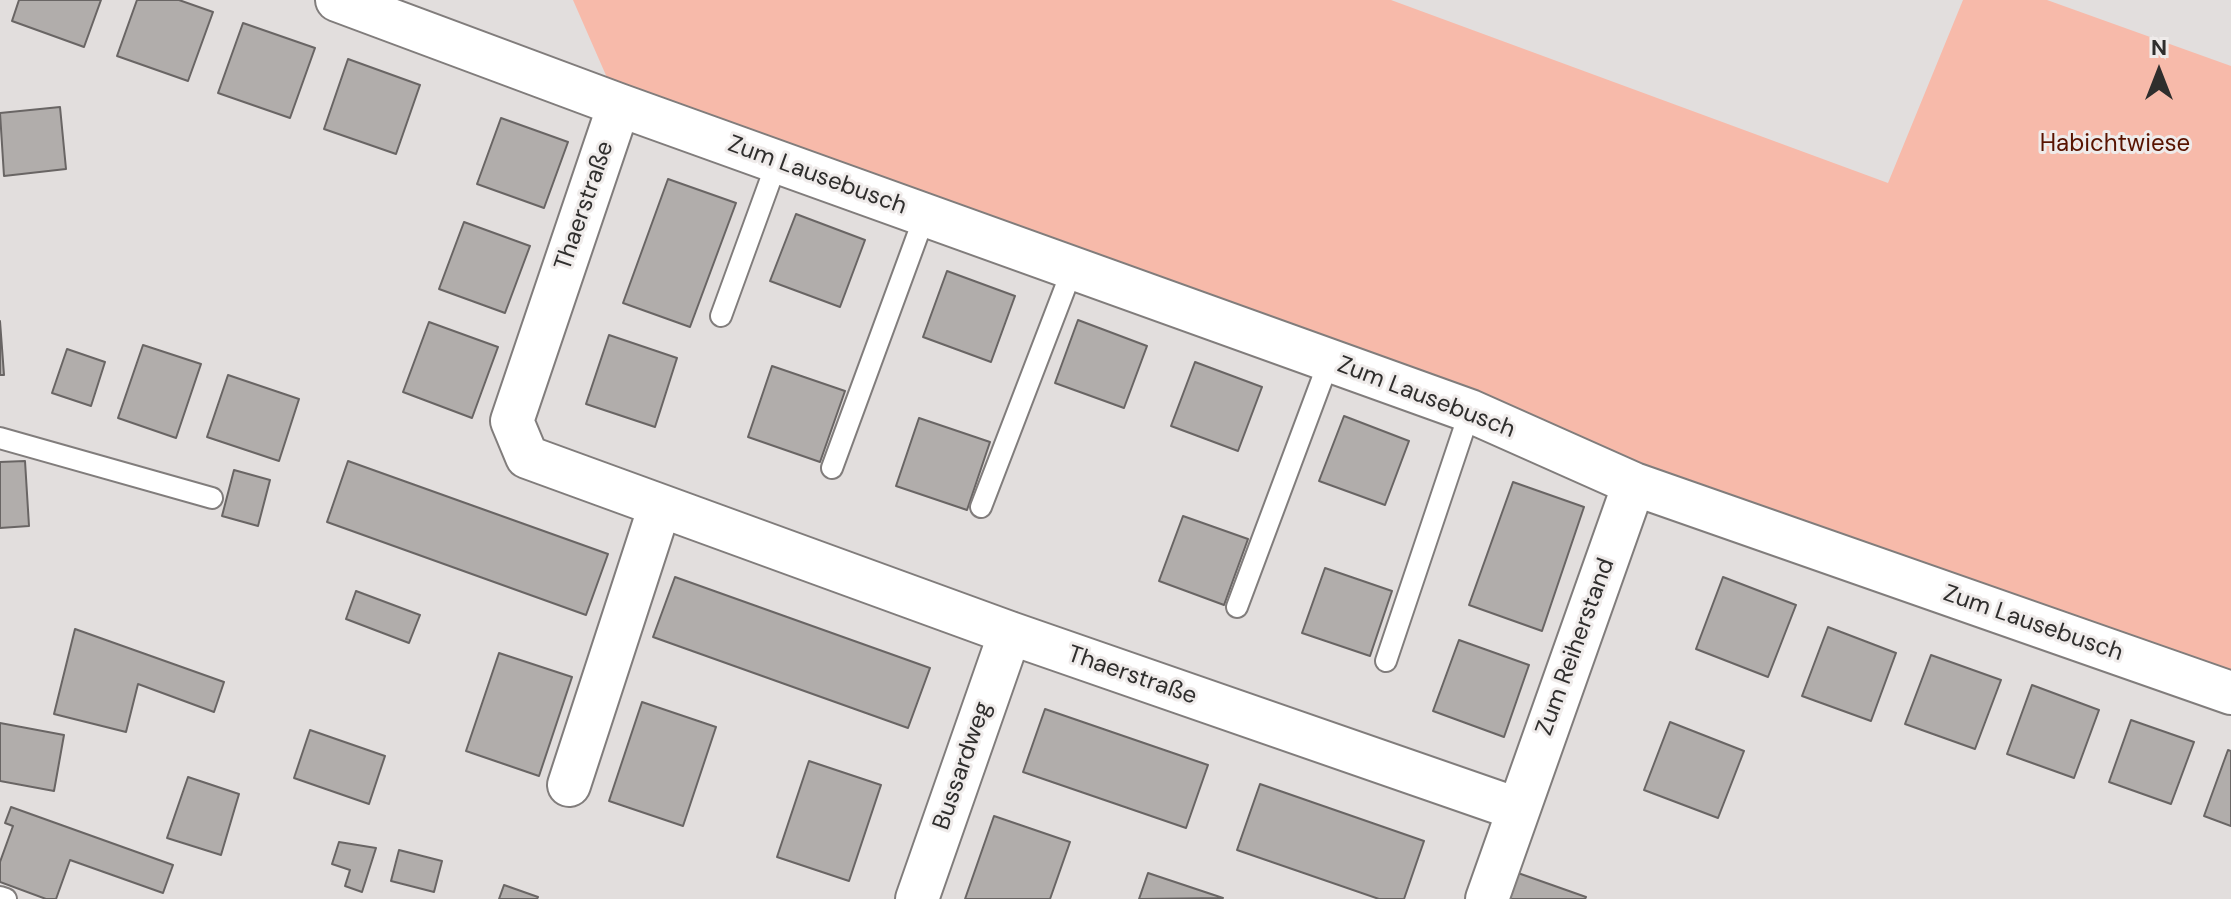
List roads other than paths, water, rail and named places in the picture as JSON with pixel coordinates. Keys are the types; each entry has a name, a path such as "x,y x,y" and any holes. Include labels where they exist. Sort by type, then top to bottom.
{"street":[{"path":"337,0 619,105"},
{"name":"Zum Lausebusch","path":"619,105 1470,411 1634,484 2231,693"},
{"name":"Thaerstraße","path":"619,105 512,421 527,457 1010,633 1517,809"},
{"name":"Zum Reiherstand","path":"1517,809 1634,484"},
{"path":"569,785 660,506"},
{"name":"Bussardweg","path":"917,899 1010,633"},
{"path":"1487,899 1517,809"}],"lane":[{"path":"721,316 777,162"},
{"path":"832,468 925,215"},
{"path":"981,507 1072,270"},
{"path":"1237,607 1329,361"},
{"path":"1386,661 1470,411"},
{"path":"0,438 212,498"},
{"path":"0,897 6,899"}],"park label":[{"name":"Habichtwiese","path":"2115,145"}]}
